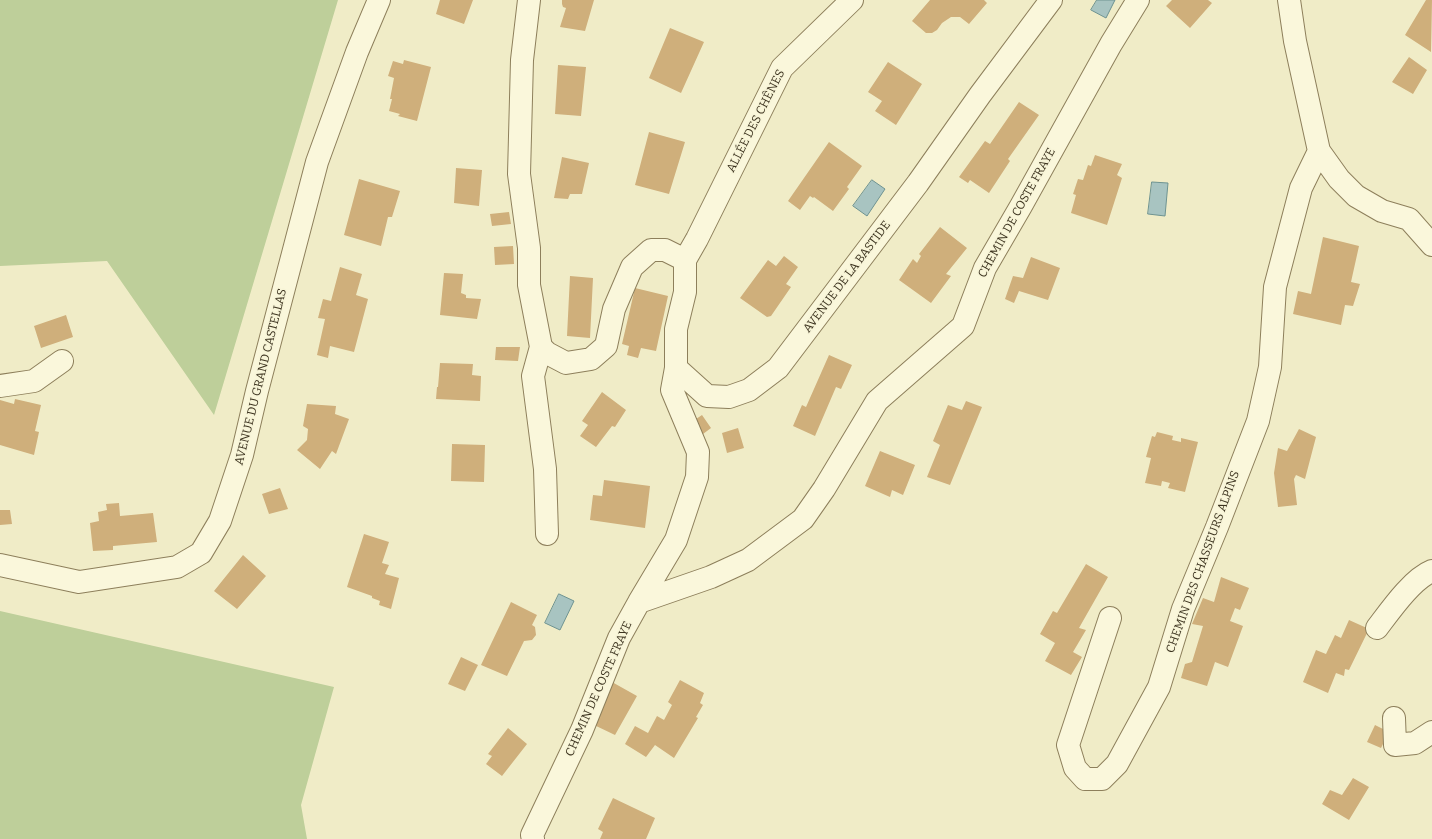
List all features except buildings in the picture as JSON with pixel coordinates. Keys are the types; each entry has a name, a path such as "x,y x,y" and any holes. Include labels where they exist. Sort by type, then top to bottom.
{"street":[{"name":"AVENUE DU GRAND CASTELLAS","path":"0,564 79,582 177,566 201,553 220,522 242,455 257,391 317,162 357,52 379,0"},
{"path":"529,0 522,60 519,174 529,248 529,285 541,347 533,376 544,469 547,534"},
{"name":"ALLÉE DES CHÊNES","path":"685,260 697,239 782,68 852,0"},
{"name":"AVENUE DE LA BASTIDE","path":"676,368 707,396 729,397 749,390 778,368 918,183 980,95 1051,0"},
{"name":"CHEMIN DE COSTE FRAYE","path":"532,837 582,730 619,638 639,602 711,577 748,560 803,519 824,489 877,401 963,326 985,268 1111,44 1138,0"},
{"path":"1289,0 1295,41 1319,151 1338,179 1356,196 1382,211 1409,218 1432,245"},
{"name":"CHEMIN DES CHASSEURS ALPINS","path":"1110,618 1068,745 1075,768 1085,779 1102,779 1117,764 1158,686 1183,609 1258,421 1270,368 1275,287 1301,188 1319,151"},
{"path":"541,347 547,353 566,363 591,359 606,346 614,309 632,267 651,250 665,250 685,260 686,292 676,329 676,368 672,390 698,452 697,477 676,540 639,602"},
{"path":"0,386 34,380 62,361"},
{"path":"1377,628 1399,600 1424,574 1432,572"},
{"path":"1394,718 1395,745 1415,742 1432,732"}],"green space":[{"path":"0,0 338,0 214,415 107,261 0,266"},
{"path":"0,611 334,687 301,805 307,839 0,839"}],"water":[{"path":"1097,0 1115,0 1106,18 1091,10"},
{"path":"872,180 885,189 867,216 853,206"},
{"path":"1152,182 1168,183 1165,216 1148,214"},
{"path":"559,594 574,601 560,630 545,623"}]}
